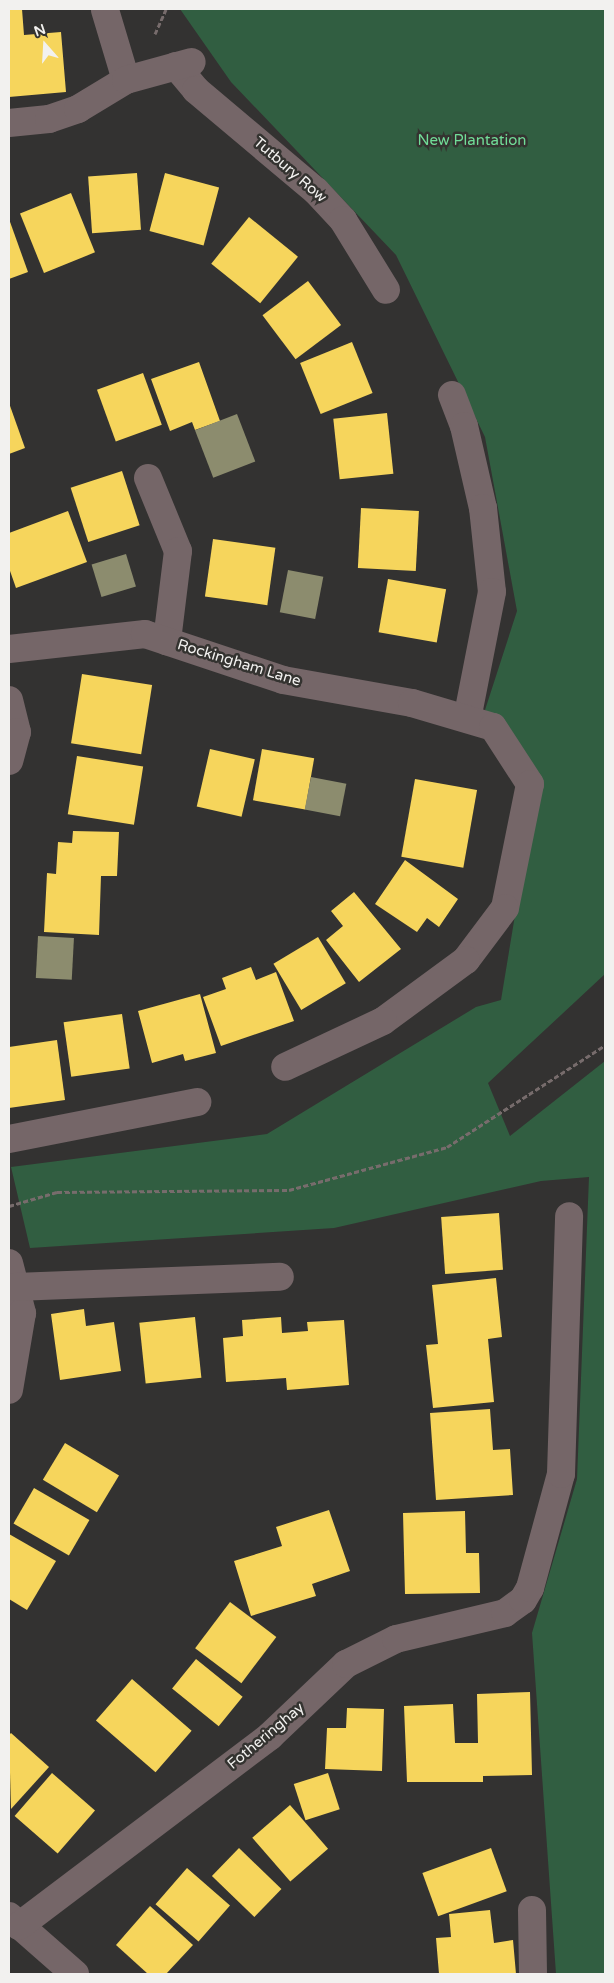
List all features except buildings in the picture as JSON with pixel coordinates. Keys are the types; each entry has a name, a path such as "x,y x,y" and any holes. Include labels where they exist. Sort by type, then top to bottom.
{"street":[{"path":"105,10 126,80"},
{"name":"Tutbury Row","path":"9,123 49,119 78,109 126,80 186,64 196,90 316,191 343,220 386,290"},
{"path":"452,395 464,426 483,508 492,592 467,719"},
{"path":"148,478 178,552 167,641"},
{"name":"Rockingham Lane","path":"9,649 144,634 282,680 412,702 492,727 530,784 505,908 466,960 383,1021 285,1067"},
{"path":"9,700 17,732 9,761"},
{"path":"9,1139 197,1102"},
{"name":"Fotheringhay","path":"14,1921 270,1736 346,1664 396,1638 505,1613 523,1600 530,1588 561,1474 569,1216"},
{"path":"9,1390 22,1313 12,1275 280,1277"},
{"path":"532,1910 533,1974"},
{"path":"14,1921 75,1974"}],"path":[{"path":"9,1206 57,1192 290,1190 447,1146 605,1045"}],"green space":[{"name":"New Plantation","path":"180,9 605,9 605,974 488,1083 510,1136 605,1061 605,1974 556,1974 532,1633 577,1479 589,1177 541,1181 334,1228 30,1248 11,1167 267,1134 476,1007 501,1000 533,806 543,780 485,710 517,611 485,437 396,255 231,82"}]}
